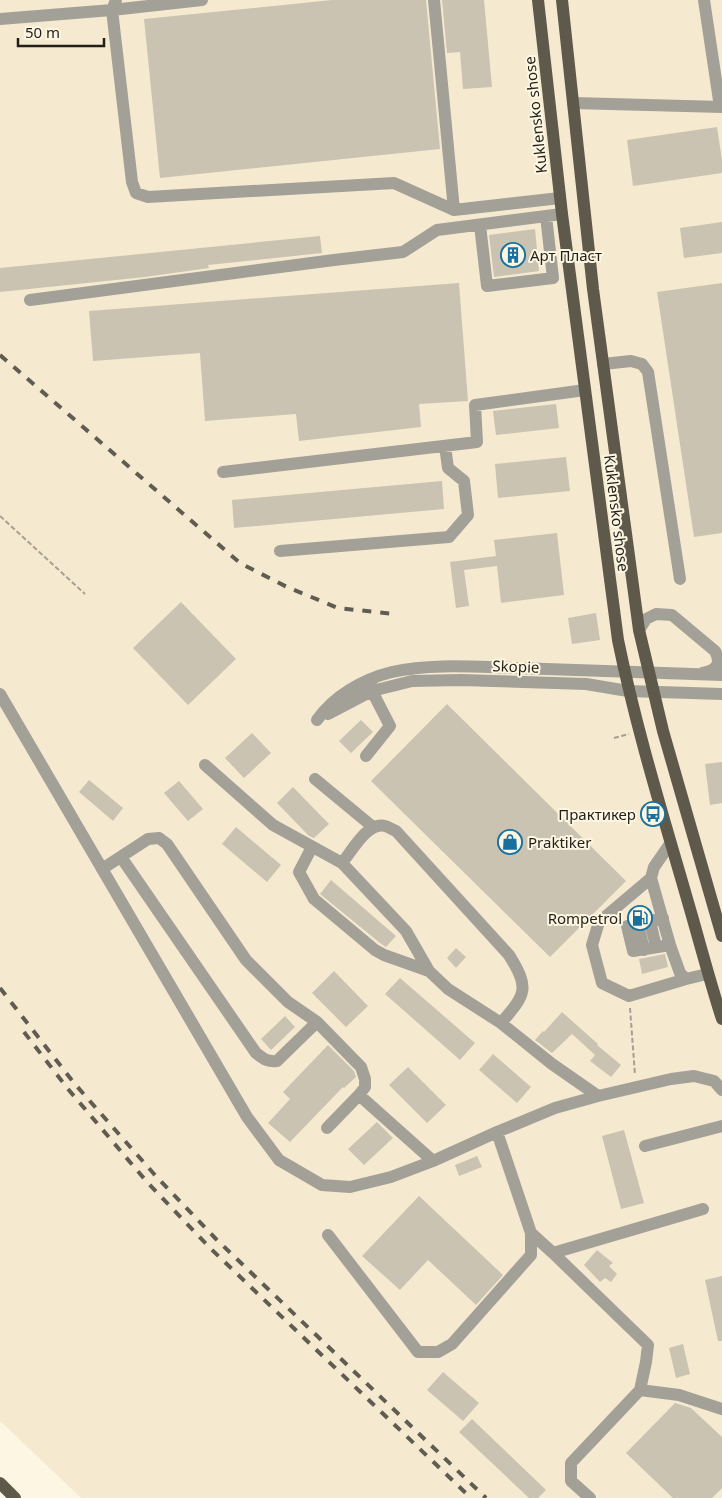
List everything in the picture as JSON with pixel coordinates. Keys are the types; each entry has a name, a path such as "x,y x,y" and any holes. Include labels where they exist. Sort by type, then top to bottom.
{"main road":[{"name":"Kuklensko shose","path":"538,0 560,198 615,624 628,691 707,974 722,1019"},
{"name":"Kuklensko shose","path":"562,0 593,289 639,630 665,741 722,936"},
{"path":"0,1483 15,1498"}],"street":[{"path":"0,19 114,5 202,0"},
{"path":"434,0 454,210"},
{"path":"573,103 721,107 704,0"},
{"path":"114,5 132,182 136,193 148,197 394,183 454,210 560,198"},
{"path":"30,300 403,252 437,230 562,214"},
{"path":"480,225 487,286 553,278 546,216"},
{"path":"604,364 631,361 642,364 648,372 680,579"},
{"path":"223,472 477,442 475,404 585,390"},
{"path":"280,551 449,537 468,515 464,481 448,468 445,446"},
{"path":"639,630 646,619 656,614 672,616 715,651 719,658 717,665 712,671 692,674"},
{"path":"477,681 479,667"},
{"path":"366,756 390,726 371,686 390,672 412,668 479,667 722,676"},
{"name":"Skopie","path":"317,720 358,697 371,686 412,681 586,684 653,693 722,694"},
{"path":"0,694 247,1117 278,1160 322,1185 350,1186 391,1177 433,1161 555,1108 598,1096 671,1079 694,1076 714,1081 722,1090"},
{"path":"205,764 273,825 342,863 406,931 429,971 448,989 501,1023 552,1064 598,1096"},
{"path":"315,779 373,827"},
{"path":"342,863 369,829 385,826 396,831 509,955 520,972 523,989 519,1002 501,1023"},
{"path":"102,869 148,839 159,838 167,844 246,960 288,1002 317,1022 361,1066 365,1087 327,1128"},
{"path":"670,844 654,868 651,878 599,922 592,945 602,983 629,996 707,974"},
{"path":"312,847 299,872 314,899 375,950 429,971"},
{"path":"121,856 256,1053 269,1062 277,1061 317,1022"},
{"path":"651,878 670,945 680,972 686,979"},
{"path":"663,918 644,922 650,948 670,945"},
{"path":"359,1095 433,1161"},
{"path":"645,1146 722,1126"},
{"path":"328,1235 418,1352 438,1352 452,1344 531,1255 531,1233 497,1132"},
{"path":"553,1253 703,1209"},
{"path":"531,1233 648,1345 640,1390 571,1463 571,1481 590,1498"},
{"path":"640,1390 679,1395 722,1409"}],"path":[{"path":"0,516 86,594"},
{"path":"614,738 632,733"},
{"path":"629,996 636,1088"}],"shaded area":[{"path":"0,0 722,0 722,1498 81,1498 0,1421"}],"building":[{"path":"332,0 426,0 440,149 160,178 144,19"},
{"path":"442,0 484,0 492,87 463,89 460,52 447,53"},
{"path":"717,127 722,173 633,186 627,140"},
{"path":"722,222 722,253 684,258 680,228"},
{"name":"Арт Пласт","path":"535,229 539,271 494,277 489,235"},
{"path":"320,236 322,253 208,265 209,268 145,277 0,292 0,268"},
{"path":"459,283 468,401 419,404 421,427 299,441 296,414 205,421 200,353 93,361 89,311"},
{"path":"722,283 722,533 694,537 657,292"},
{"path":"556,404 559,428 496,435 493,411"},
{"path":"566,457 570,491 498,498 495,464"},
{"path":"442,481 444,509 234,528 232,500"},
{"path":"557,533 564,595 501,603 497,566 464,570 469,606 456,608 450,562 496,556 494,540"},
{"path":"181,602 236,659 188,705 133,648"},
{"path":"596,613 600,640 572,644 568,618"},
{"name":"Praktiker","path":"447,704 626,881 550,957 371,781"},
{"path":"361,720 373,732 351,753 339,741"},
{"path":"252,733 271,753 244,778 225,758"},
{"path":"722,762 722,803 710,805 705,764"},
{"path":"89,780 123,808 113,821 79,792"},
{"path":"179,781 203,809 188,821 164,793"},
{"path":"293,787 329,824 314,838 309,836 277,803"},
{"path":"236,827 281,865 267,882 222,844"},
{"path":"331,880 396,936 386,947 320,894"},
{"path":"456,948 466,957 456,968 447,958"},
{"path":"665,954 668,967 642,974 639,959"},
{"path":"334,971 368,1006 346,1027 312,993"},
{"path":"400,978 475,1043 460,1060 385,994"},
{"path":"562,1012 621,1065 611,1077 590,1061 595,1055 572,1034 552,1053 535,1040"},
{"path":"285,1016 295,1027 271,1050 261,1039"},
{"path":"328,1045 354,1071 356,1077 343,1087 290,1142 268,1123 290,1099 283,1092"},
{"path":"493,1054 531,1087 517,1103 479,1070"},
{"path":"408,1067 446,1105 427,1123 389,1085"},
{"path":"377,1122 393,1138 364,1165 348,1149"},
{"path":"624,1130 644,1203 621,1209 602,1136"},
{"path":"477,1156 482,1167 459,1176 455,1165"},
{"path":"419,1196 503,1275 476,1305 428,1260 400,1290 362,1256"},
{"path":"597,1250 613,1263 609,1266 617,1274 611,1282 605,1278 600,1282 584,1265"},
{"path":"722,1276 722,1341 718,1341 705,1280"},
{"path":"683,1344 690,1374 676,1378 669,1348"},
{"path":"443,1372 479,1403 463,1421 427,1390"},
{"path":"675,1403 691,1408 722,1437 722,1488 712,1498 673,1498 626,1453"},
{"path":"472,1419 546,1490 538,1498 529,1498 459,1432"}],"railway":[{"path":"0,355 240,563 287,587 338,608 394,614"},
{"path":"0,988 74,1083 154,1174 216,1239 486,1498"},
{"path":"24,1032 68,1089 147,1182 209,1247 471,1498"}],"place":[{"name":"Арт Пласт","path":"513,255"},
{"name":"Практикер","path":"653,814"},
{"name":"Praktiker","path":"510,842"},
{"name":"Rompetrol","path":"640,918"}]}
